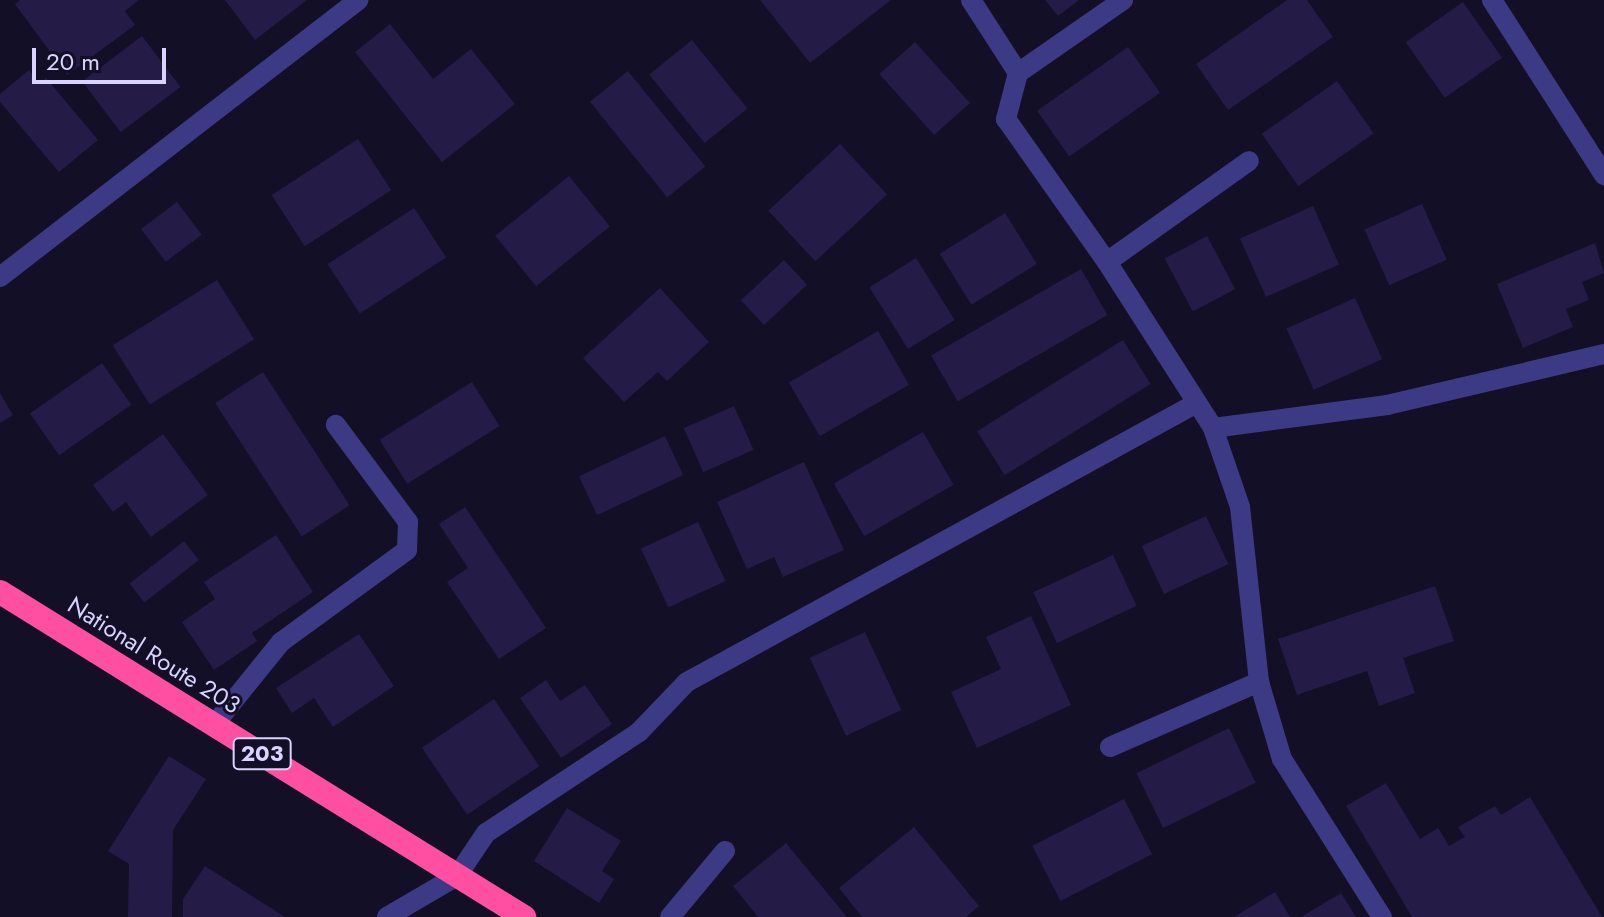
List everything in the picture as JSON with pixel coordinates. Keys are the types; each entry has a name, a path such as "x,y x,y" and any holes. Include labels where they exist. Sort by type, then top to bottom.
{"highway":[{"name":"National Route 203","path":"0,592 524,917"}],"street":[{"path":"0,277 358,0"},
{"path":"971,0 1018,73"},
{"path":"1123,0 1018,73 1006,119 1107,262 1213,428 1240,507 1259,682 1282,759 1382,917"},
{"path":"1492,0 1604,175"},
{"path":"1107,262 1249,161"},
{"path":"1213,428 1387,405 1604,354"},
{"path":"387,917 457,876 486,833 639,732 687,682 1195,404"},
{"path":"214,725 281,642 407,550 408,522 336,425"},
{"path":"1110,747 1259,682"},
{"path":"670,917 725,851"}],"building":[{"path":"20,0 139,0 125,11 135,25 67,75 15,4"},
{"path":"225,0 307,0 255,40"},
{"path":"760,0 891,0 810,63"},
{"path":"1045,0 1079,0 1058,16"},
{"path":"1287,0 1307,0 1333,37 1228,110 1196,64"},
{"path":"1463,2 1502,58 1445,98 1406,42"},
{"path":"390,24 433,79 471,49 515,104 442,162 355,52"},
{"path":"142,36 181,87 121,132 82,81"},
{"path":"692,40 747,108 705,143 649,75"},
{"path":"915,42 970,103 934,135 879,74"},
{"path":"1128,47 1160,93 1069,157 1037,111"},
{"path":"29,70 39,84 46,78 98,140 59,172 0,102 0,94"},
{"path":"628,71 705,167 667,197 590,102"},
{"path":"1337,81 1374,133 1298,186 1262,134"},
{"path":"358,139 391,190 305,246 272,195"},
{"path":"840,144 887,194 815,261 768,211"},
{"path":"569,176 610,227 536,286 495,236"},
{"path":"177,202 202,235 166,262 141,229"},
{"path":"1422,204 1447,260 1389,285 1364,230"},
{"path":"1313,206 1339,264 1266,297 1240,239"},
{"path":"414,208 446,257 360,314 328,264"},
{"path":"1005,213 1037,264 971,305 940,254"},
{"path":"1207,236 1235,289 1193,312 1165,259"},
{"path":"1595,243 1604,273 1582,282 1589,300 1566,309 1573,327 1523,348 1497,284"},
{"path":"916,258 955,320 908,349 869,287"},
{"path":"784,260 807,285 764,325 741,300"},
{"path":"1081,269 1108,315 958,401 931,356"},
{"path":"217,280 254,339 150,405 113,345"},
{"path":"660,288 709,342 667,381 658,372 624,402 583,358"},
{"path":"1355,298 1382,359 1314,390 1286,329"},
{"path":"878,331 909,385 820,436 789,382"},
{"path":"1123,340 1151,384 1005,475 977,431"},
{"path":"102,363 131,405 59,455 30,413"},
{"path":"263,372 350,505 302,536 215,403"},
{"path":"472,382 500,426 407,484 380,440"},
{"path":"0,393 13,415 0,423"},
{"path":"734,406 754,450 703,472 684,428"},
{"path":"923,432 954,485 864,536 834,484"},
{"path":"163,434 208,495 151,537 126,502 113,512 93,485"},
{"path":"665,436 683,475 597,515 579,476"},
{"path":"804,462 844,550 783,577 774,557 747,569 717,502"},
{"path":"465,507 546,628 499,659 447,582 468,568 439,524"},
{"path":"1206,516 1228,564 1164,594 1142,546"},
{"path":"698,522 725,581 668,608 641,549"},
{"path":"276,535 313,592 252,633 257,641 214,670 182,622 215,599 204,582"},
{"path":"184,541 199,560 144,602 130,583"},
{"path":"1113,555 1137,606 1057,643 1033,592"},
{"path":"1435,586 1454,641 1403,658 1415,693 1379,706 1367,671 1297,695 1278,639"},
{"path":"1031,616 1071,705 977,748 951,692 1001,669 986,637"},
{"path":"865,632 901,710 846,736 810,658"},
{"path":"359,634 394,686 333,727 314,698 292,713 276,688"},
{"path":"546,680 560,701 585,685 612,724 561,758 520,698"},
{"path":"494,699 539,766 467,815 422,748"},
{"path":"1229,728 1256,783 1163,828 1136,773"},
{"path":"169,756 206,779 173,830 172,917 128,917 129,864 108,851"},
{"path":"1386,783 1420,839 1438,828 1449,846 1465,837 1458,827 1495,806 1501,815 1530,797 1602,917 1412,917 1346,806"},
{"path":"1124,799 1152,854 1060,901 1032,846"},
{"path":"567,808 621,841 602,871 614,879 599,903 534,861"},
{"path":"914,827 979,906 966,917 862,917 839,888"},
{"path":"786,843 847,917 758,917 733,886"},
{"path":"205,866 285,917 183,917 183,899"},
{"path":"1275,892 1290,917 1234,917"},
{"path":"1341,893 1356,917 1301,917"}]}
